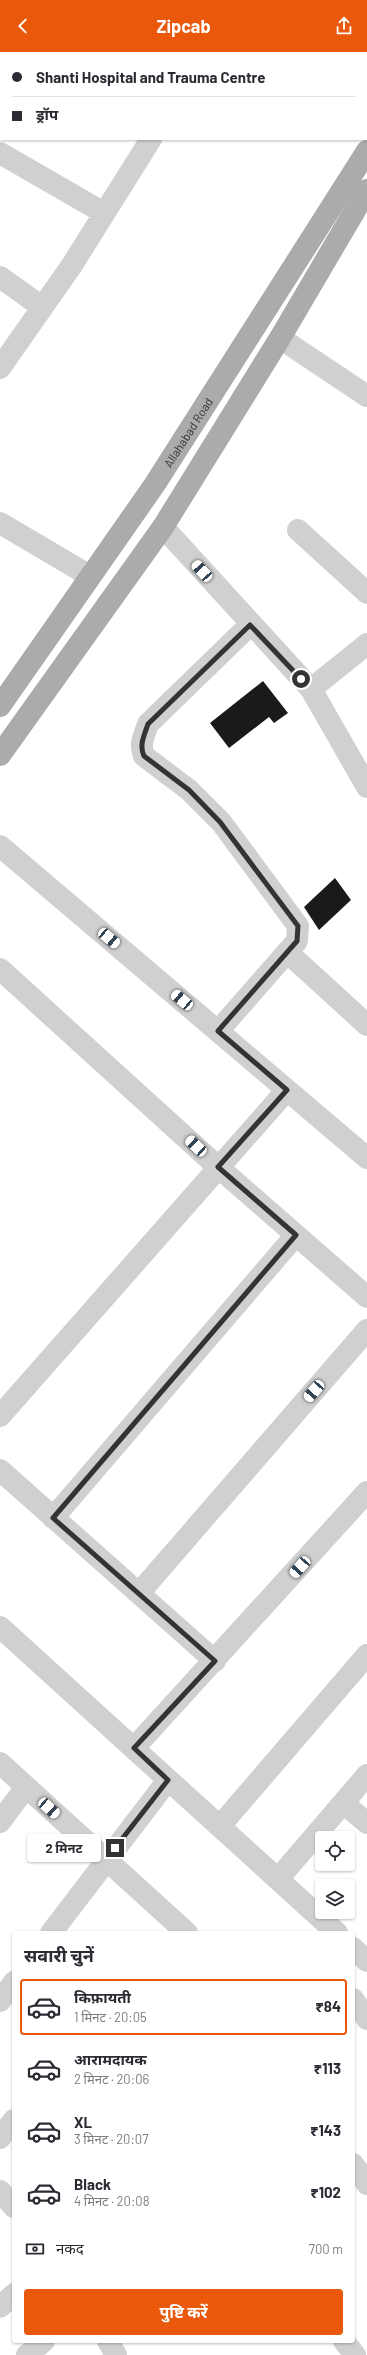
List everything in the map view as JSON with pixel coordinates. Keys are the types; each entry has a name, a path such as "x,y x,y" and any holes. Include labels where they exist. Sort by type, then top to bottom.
{"main road":[{"name":"Allahabad Road","path":"0,706 154,484 367,151"},
{"path":"0,755 163,527 280,338 367,190"}],"street":[{"path":"0,368 104,213 149,140"},
{"path":"0,153 104,213"},
{"path":"0,277 42,307"},
{"path":"280,338 367,396"},
{"path":"0,523 90,576"},
{"path":"163,527 250,625 311,689 367,787"},
{"path":"298,530 367,593"},
{"path":"218,1031 297,941 299,934 298,926 220,822 189,790 144,756 141,749 148,724 250,625"},
{"path":"311,689 367,644"},
{"path":"0,846 367,1158"},
{"path":"287,952 367,1024"},
{"path":"0,968 218,1167 367,1297"},
{"path":"0,1416 287,1090"},
{"path":"53,1518 296,1235"},
{"path":"140,1592 367,1330"},
{"path":"0,1470 53,1518 140,1592 215,1661"},
{"path":"134,1748 215,1661 367,1492"},
{"path":"0,1627 335,1931"},
{"path":"220,1826 367,1655"},
{"path":"0,1763 106,1860 173,1929"},
{"path":"278,1879 367,1775"},
{"path":"53,1931 168,1780"},
{"path":"0,1822 26,1787"},
{"path":"343,1803 367,1823"},
{"path":"355,1950 367,1961"},
{"path":"0,2001 12,1985"},
{"path":"355,1997 367,1989"},
{"path":"355,2001 367,2019"},
{"path":"0,2138 12,2123"},
{"path":"355,2167 367,2184"},
{"path":"0,2307 12,2296"},
{"path":"27,2355 42,2343"},
{"path":"109,2343 116,2355"},
{"path":"346,2343 355,2355"}],"building":[{"path":"263,681 288,713 274,723 269,717 229,748 210,723"},
{"path":"335,878 351,900 319,930 304,907"}],"route":[{"path":"115,1848 168,1780 134,1748 215,1661 140,1592 53,1518 296,1235 218,1167 287,1090 218,1031 297,941 299,934 298,926 220,822 189,790 144,756 141,749 142,741 148,724 250,625 301,679"}]}
